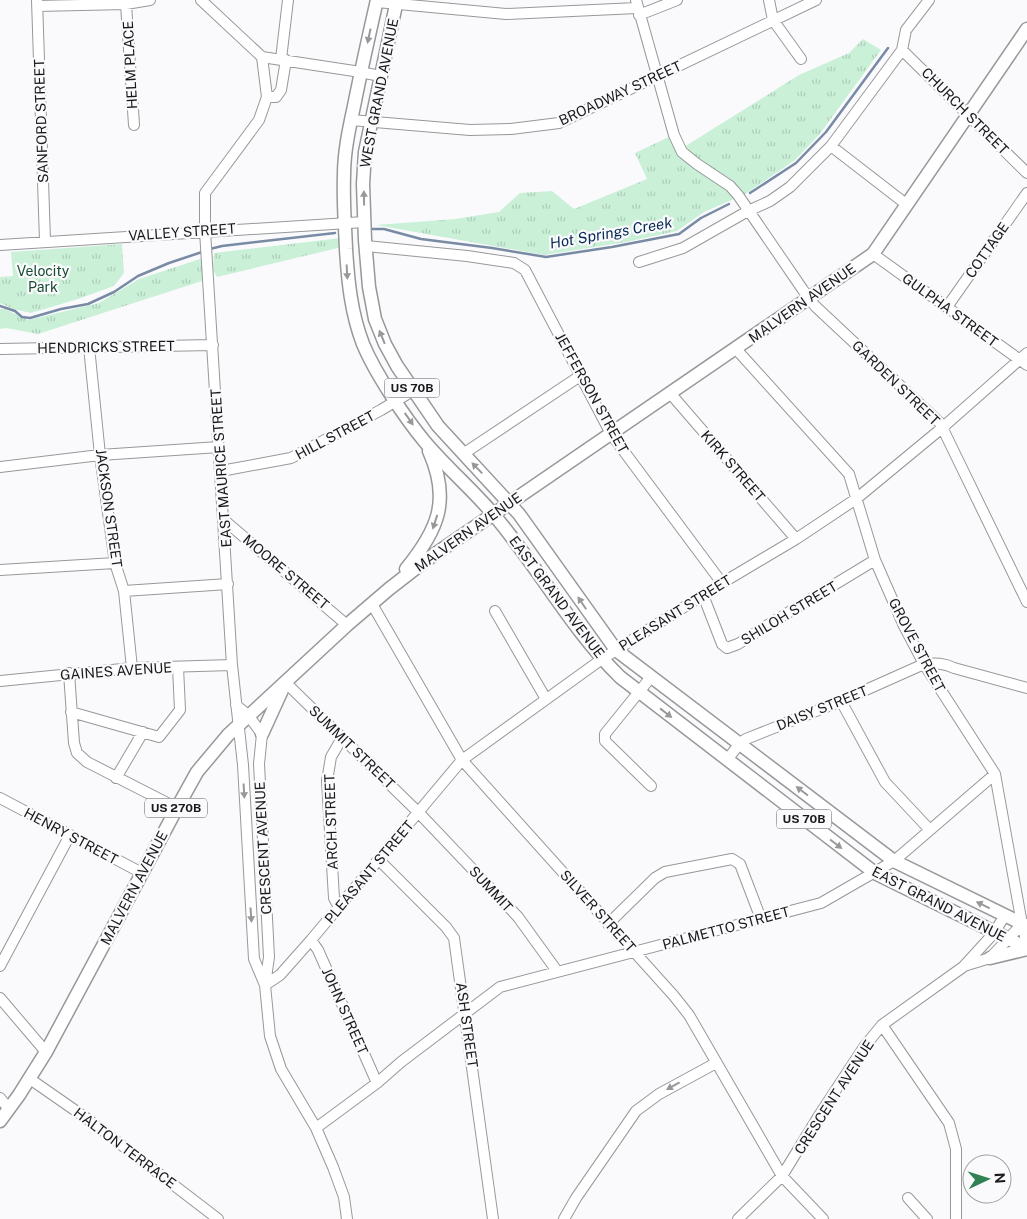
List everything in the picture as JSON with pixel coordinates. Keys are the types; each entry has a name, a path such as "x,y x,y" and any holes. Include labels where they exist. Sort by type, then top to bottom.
{"main road":[{"name":"WEST GRAND AVENUE","path":"345,223 344,175 351,120 377,1"},
{"name":"WEST GRAND AVENUE","path":"366,246 364,170 371,122 397,2"},
{"name":"MALVERN AVENUE","path":"0,1121 30,1079 46,1052 176,808 197,772 217,745 347,625 425,561 873,254 1027,29"},
{"name":"EAST GRAND AVENUE","path":"345,223 348,284 355,316 363,344 383,382 425,442 494,514 523,551 578,630 602,659 620,678 875,873 1027,949"},
{"name":"EAST GRAND AVENUE","path":"366,246 369,287 375,320 397,366 438,426 510,503 539,540 616,650 894,861 1024,925"},
{"name":"US 270B","path":"389,589 419,553 430,536 437,518 440,503 438,475 425,442"},
{"path":"262,734 285,682"},
{"path":"990,958 1027,949"}],"street":[{"path":"37,3 126,4 150,0"},
{"path":"201,0 262,57 381,76"},
{"path":"262,57 267,97 276,97 282,90 288,0"},
{"path":"377,1 506,14 637,8 677,0"},
{"path":"768,0 773,20 800,59"},
{"name":"BROADWAY STREET","path":"351,120 470,130 545,126 559,123 816,0"},
{"path":"639,262 683,248 748,211 770,201 790,187 831,146 902,50 906,30 929,0"},
{"name":"SANFORD STREET","path":"37,3 45,242"},
{"name":"HELM PLACE","path":"126,4 134,126"},
{"name":"GARDEN STREET","path":"637,8 674,135 682,152 730,186 809,298 940,423 1027,602"},
{"name":"CHURCH STREET","path":"902,50 1027,173"},
{"name":"EAST MAURICE STREET","path":"238,725 232,665 220,447 205,236 205,193 259,120 267,97"},
{"path":"831,146 906,204"},
{"name":"COTTAGE","path":"947,307 1027,192"},
{"name":"VALLEY STREET","path":"0,245 205,236 364,222"},
{"name":"JEFFERSON STREET","path":"366,246 495,260 514,263 526,270 611,434 722,583"},
{"name":"GULPHA STREET","path":"873,254 947,307 1025,359"},
{"name":"HENDRICKS STREET","path":"0,349 213,345"},
{"name":"JACKSON STREET","path":"89,347 100,455 115,563 124,590 132,668"},
{"name":"GROVE STREET","path":"736,349 849,474 875,560 904,626 924,664 994,774 1027,944"},
{"name":"PLEASANT STREET","path":"265,985 280,975 311,940 462,760 602,659 722,583 796,539 856,499 1025,359"},
{"path":"463,454 580,376"},
{"name":"HILL STREET","path":"221,471 291,458 414,390"},
{"name":"KIRK STREET","path":"670,393 796,539"},
{"path":"0,467 100,455 220,447"},
{"name":"MOORE STREET","path":"224,520 347,625"},
{"name":"SHILOH STREET","path":"703,595 722,644 727,648 738,644 875,560"},
{"path":"0,570 115,563"},
{"path":"124,590 228,584"},
{"name":"SILVER STREET","path":"372,604 462,760 635,952 689,1015 782,1176 823,1219"},
{"path":"495,611 546,699"},
{"path":"924,664 944,664 1027,688"},
{"name":"DAISY STREET","path":"726,760 746,739 841,701 924,664"},
{"name":"GAINES AVENUE","path":"0,681 132,668 232,665"},
{"path":"71,712 159,737 180,710 178,667"},
{"path":"69,674 76,753 87,762 116,778 176,808"},
{"path":"651,677 605,734 605,741 651,786"},
{"name":"SUMMIT STREET","path":"285,682 419,812"},
{"path":"841,701 884,782 929,829"},
{"path":"236,706 248,715 262,734"},
{"name":"CRESCENT AVENUE","path":"238,725 243,765 254,959 265,985"},
{"path":"116,778 143,732"},
{"name":"CRESCENT AVENUE","path":"262,734 259,764 269,957 265,985 270,1036 281,1069 316,1128 333,1167 344,1197 347,1219"},
{"name":"ARCH STREET","path":"339,907 334,898 327,781 331,757 342,738"},
{"path":"243,765 259,764"},
{"name":"PALMETTO STREET","path":"316,1128 500,987 821,903 894,861 994,774"},
{"name":"HENRY STREET","path":"0,798 142,873"},
{"name":"SUMMIT","path":"419,812 518,917 557,971"},
{"path":"0,966 70,835"},
{"path":"608,924 655,878 665,872 732,859 740,864 761,920"},
{"name":"ASH STREET","path":"379,860 446,927 454,938 493,1219"},
{"path":"248,866 264,866"},
{"name":"CRESCENT AVENUE","path":"738,1219 782,1176 864,1047 882,1025 963,966 994,933 1005,915"},
{"name":"CRESCENT AVENUE","path":"963,966 990,958 1024,925"},
{"name":"JOHN STREET","path":"311,940 318,950 377,1083"},
{"path":"0,998 46,1052"},
{"path":"882,1025 948,1123 956,1149 956,1219"},
{"path":"564,1219 576,1198 636,1111 647,1102 716,1063"},
{"name":"HALTON TERRACE","path":"30,1079 90,1120 218,1219"},
{"path":"0,1098 9,1109"},
{"path":"908,1198 927,1219"}],"green space":[{"path":"863,39 881,50 819,135 795,160 744,195 729,179 701,163 684,147 799,75 849,53"},
{"path":"671,136 727,187 734,199 704,212 677,231 626,242 544,255 376,225 455,219 499,212 520,193 552,191 574,209 647,179 635,153"},
{"path":"341,238 342,247 217,277 213,270 214,253"},
{"name":"Velocity Park","path":"122,244 124,273 114,286 31,313 13,309 0,303 0,277 13,276 11,252"},
{"path":"203,258 205,280 38,334 6,328 0,329 0,309 5,309 28,320 99,303 139,279"}],"waterway":[{"name":"Hot Springs Creek","path":"750,193 796,163 826,132 888,48"},
{"name":"Hot Springs Creek","path":"372,229 384,229 421,239 546,257 679,234 701,218 729,204"},
{"name":"Hot Springs Creek","path":"210,249 335,233"},
{"name":"Hot Springs Creek","path":"0,306 15,311 22,317 30,318 88,304 114,292 138,276 205,251"}]}
